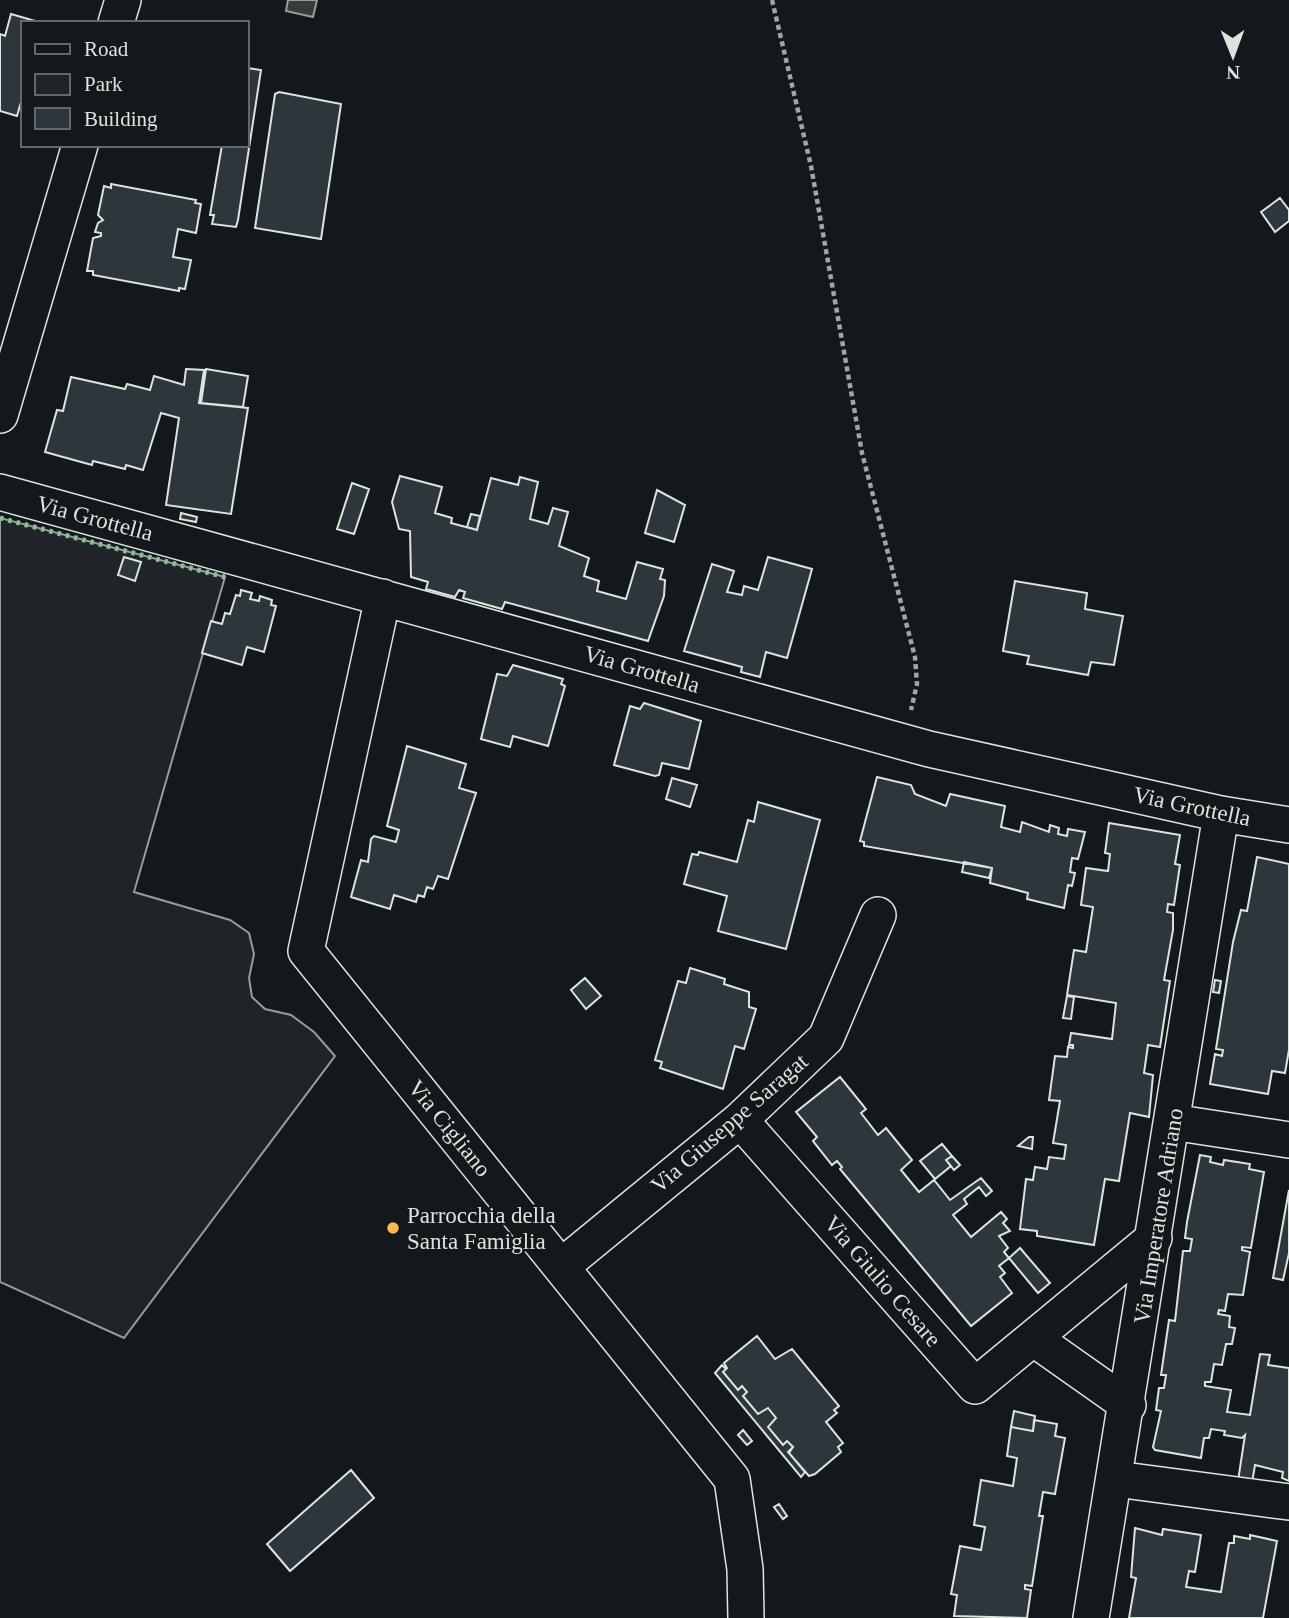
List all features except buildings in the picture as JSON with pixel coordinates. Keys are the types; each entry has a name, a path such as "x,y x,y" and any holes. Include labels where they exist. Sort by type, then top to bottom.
{"street":[{"path":"117,21 123,0"},
{"path":"0,415 79,147"},
{"name":"Via Grottella","path":"0,492 898,740 1221,814 1289,825"},
{"name":"Via Cigliano","path":"383,597 306,951 732,1479 745,1569 746,1618"},
{"name":"Via Imperatore Adriano","path":"1091,1618 1128,1405 1221,814"},
{"name":"Via Giuseppe Saragat","path":"562,1266 740,1120 826,1038 878,915"},
{"name":"Via Giulio Cesare","path":"740,1120 975,1386 1154,1238"},
{"path":"1172,1122 1289,1140"},
{"path":"1033,1338 1128,1405"},
{"path":"1116,1479 1289,1502"}],"path":[{"path":"772,0 811,166 862,453 915,657 917,684 911,712 898,740"}],"green space":[{"path":"0,518 225,577 134,892 230,920 249,933 254,954 249,978 252,997 265,1009 291,1015 314,1032 335,1056 124,1338 0,1282"}],"shaded area":[{"path":"288,0 317,0 313,17 286,11"}],"hedge":[{"path":"0,518 225,577"}],"place":[{"name":"Parrocchia della Santa Famiglia","path":"393,1228"}]}
